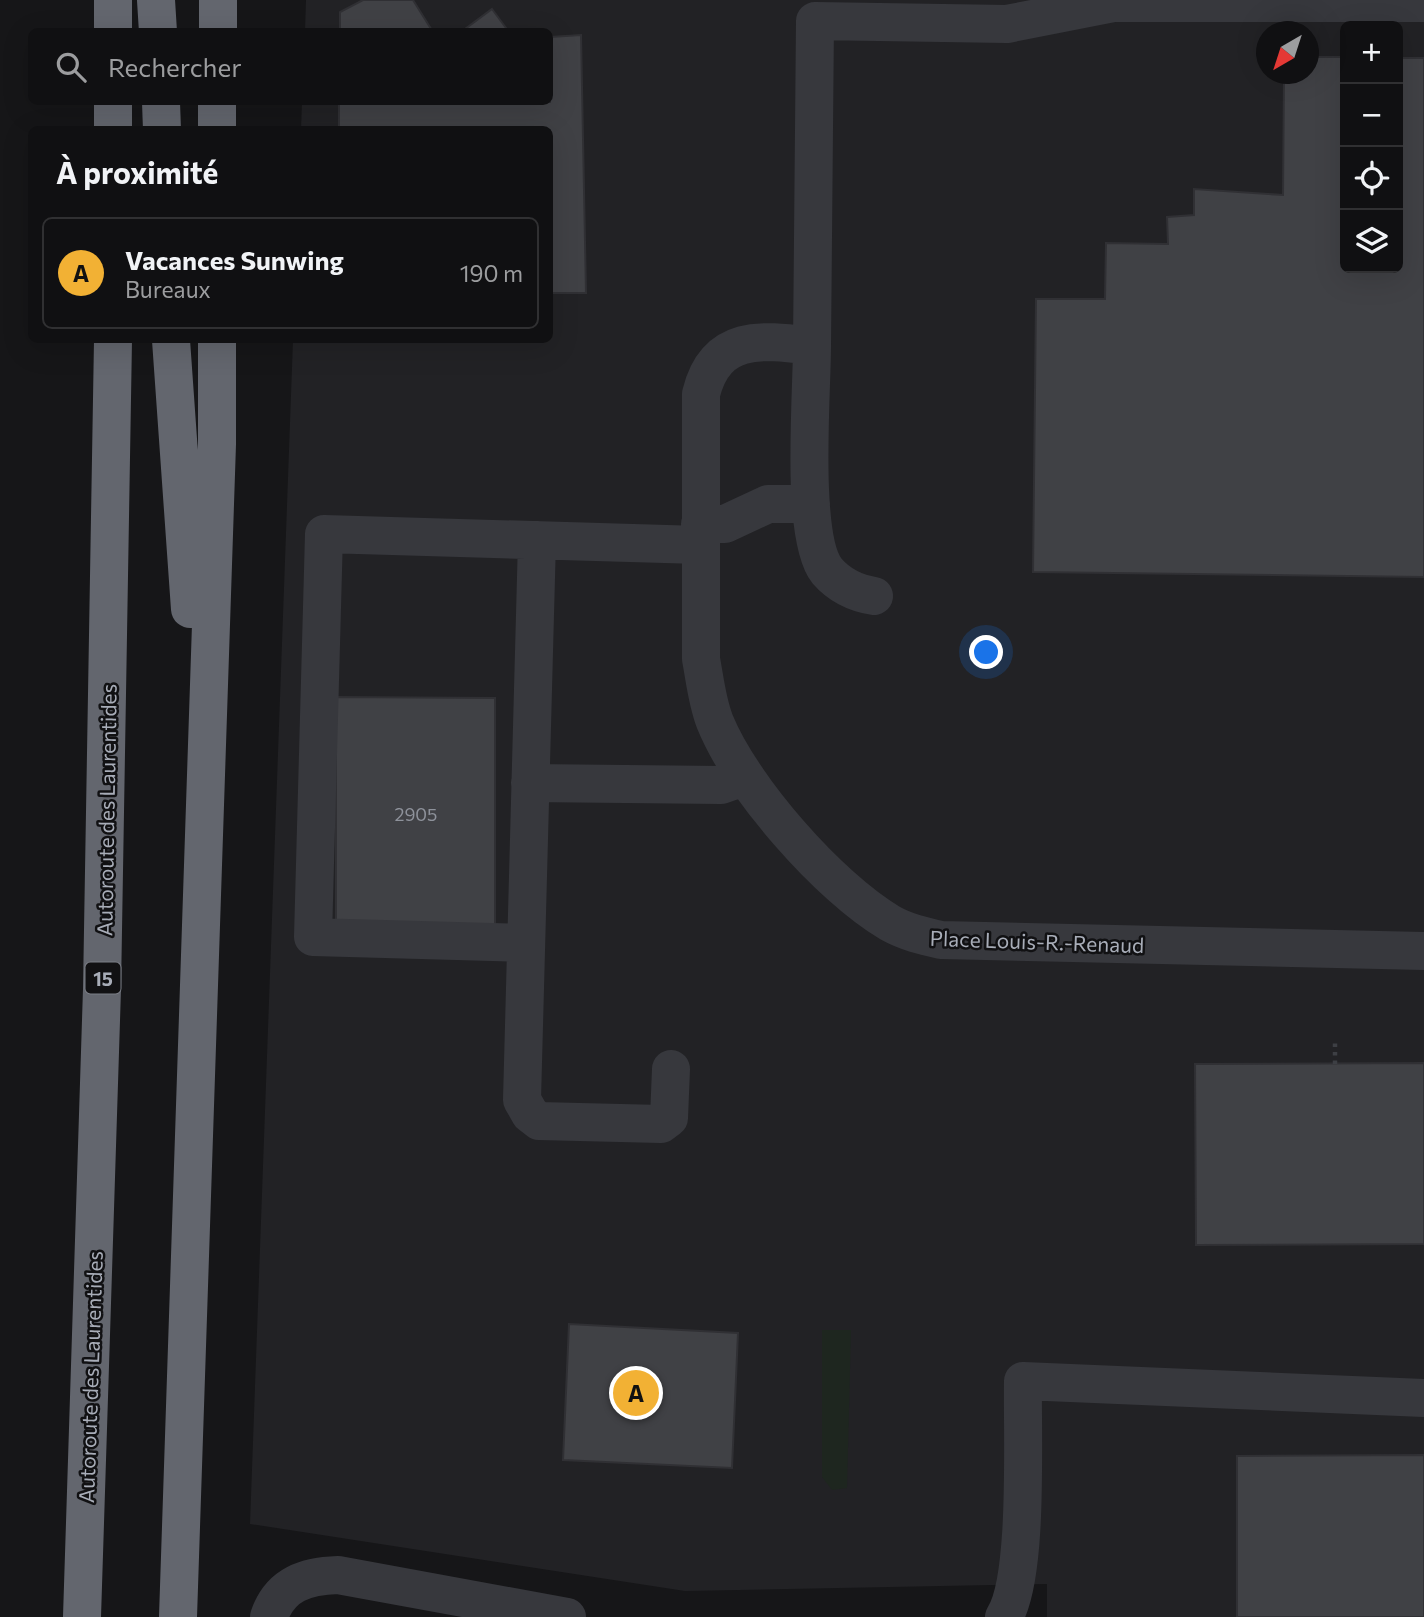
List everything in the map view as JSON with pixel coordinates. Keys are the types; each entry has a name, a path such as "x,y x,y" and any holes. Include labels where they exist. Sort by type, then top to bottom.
{"highway":[{"path":"113,0 113,28"},
{"path":"156,0 158,28"},
{"path":"218,0 218,28"},
{"path":"113,105 113,126"},
{"path":"161,105 162,126"},
{"path":"217,126 218,105"},
{"name":"Autoroute des Laurentides","path":"82,1617 103,961 113,343"},
{"path":"171,343 176,443 204,786"},
{"path":"178,1617 216,444 217,343"}],"street":[{"path":"874,596 858,594 842,586 826,570 816,549 811,504 815,21 1007,24 1113,3 1424,3"},
{"name":"Place Louis-R.-Renaud","path":"812,345 773,341 733,348 715,362 704,381 700,407 701,659 714,720 744,777 772,813 840,885 876,914 920,936 968,942 1424,951"},
{"path":"526,943 313,937 324,534 537,540 700,534 768,504 811,504"},
{"path":"537,540 522,1100 530,1114 539,1121 661,1124 669,1118 671,1069"},
{"path":"530,783 721,785 744,777"},
{"path":"1004,1617 1013,1603 1019,1568 1023,1381 1424,1398"},
{"path":"269,1617 278,1598 292,1585 304,1579 338,1575 567,1617"}],"path":[{"path":"1335,1042 1335,1064"}],"shaded area":[{"path":"306,0 1424,0 1424,1617 1047,1617 1047,1584 685,1591 250,1524 293,343 553,343 553,126 301,126 302,105 553,105 553,28 305,28"},
{"path":"822,1330 851,1330 847,1488 832,1490 822,1477"}],"building":[{"path":"363,0 413,0 430,28 340,28 340,12"},
{"path":"492,9 506,28 466,28"},
{"path":"581,35 586,293 553,293 553,126 339,126 339,105 553,105 553,37"},
{"path":"1319,57 1340,57 1340,273 1403,273 1403,58 1424,58 1424,577 1033,572 1036,299 1105,299 1106,243 1168,244 1167,217 1194,215 1194,189 1283,195 1284,84 1319,84"},
{"path":"336,697 495,698 495,931 336,930"},
{"path":"1424,1063 1424,1244 1196,1245 1195,1064"},
{"path":"569,1324 738,1333 732,1468 563,1460"},
{"path":"1424,1455 1424,1617 1237,1617 1237,1456"}],"place":[{"name":"Vacances Sunwing","path":"636,1393"}]}
